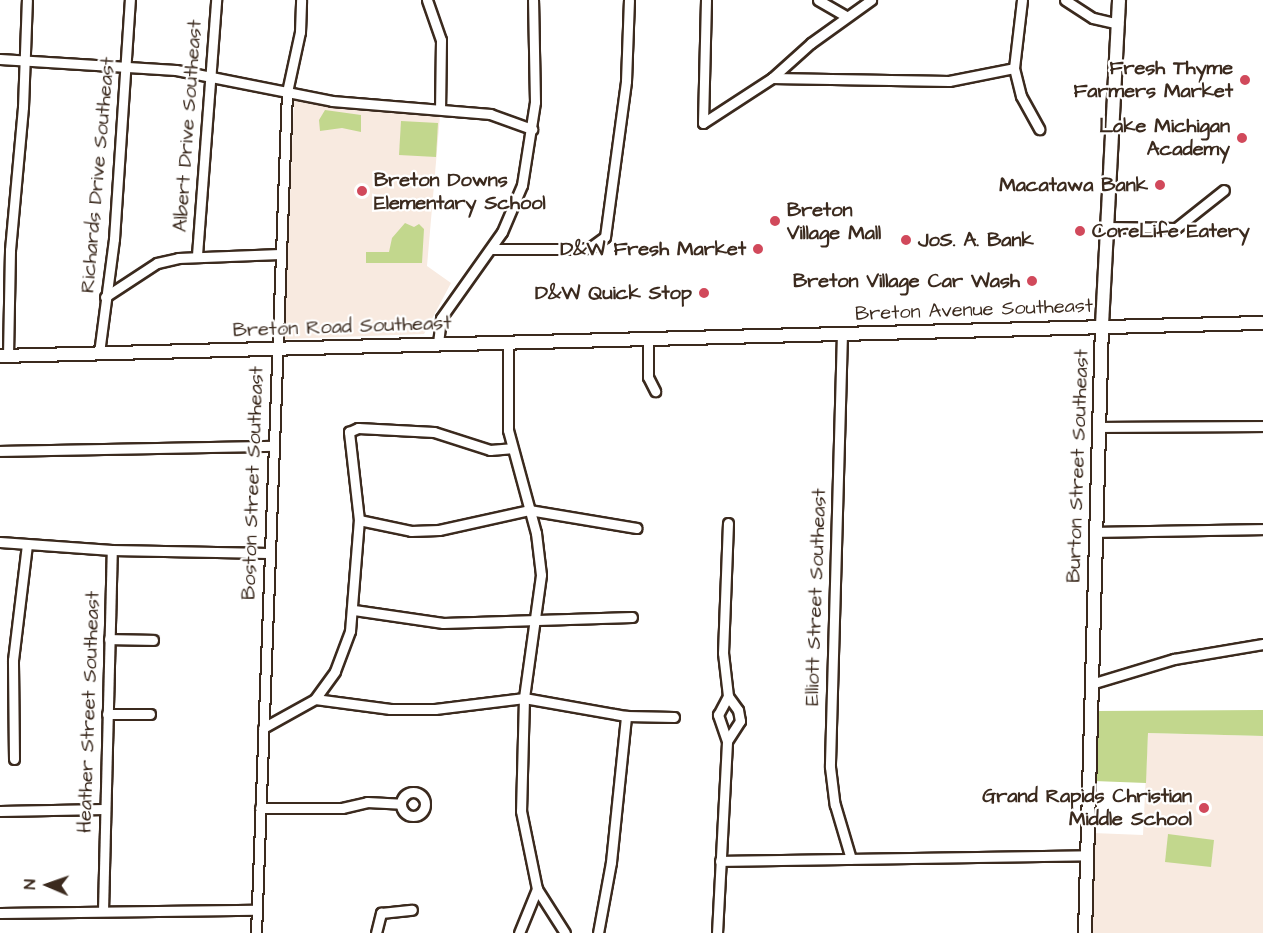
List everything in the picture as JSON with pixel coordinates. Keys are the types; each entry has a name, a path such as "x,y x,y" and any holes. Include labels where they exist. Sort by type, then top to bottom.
{"main road":[{"name":"Burton Street Southeast","path":"1085,933 1102,325 1119,0"},
{"name":"Breton Avenue Southeast","path":"686,337 1102,325 1263,323"},
{"name":"Breton Road Southeast","path":"4,355 686,337"}],"street":[{"path":"4,355 10,250 26,62 27,0"},
{"name":"Richards Drive Southeast","path":"99,352 114,239 130,0"},
{"name":"Albert Drive Southeast","path":"197,255 216,0"},
{"name":"Boston Street Southeast","path":"256,933 268,553 287,92 300,32 301,0"},
{"path":"427,0 441,40 440,109"},
{"path":"438,343 441,318 492,249 522,185 532,129 536,49 533,0"},
{"path":"492,249 581,249 591,247 604,237 626,81 629,0"},
{"path":"706,0 703,123 772,78 846,16 871,0"},
{"path":"818,0 846,16"},
{"path":"1022,0 1014,68 1021,96 1039,129"},
{"path":"1065,0 1093,18 1118,24"},
{"path":"0,59 126,65 211,75 332,101 490,114 532,129"},
{"path":"772,78 949,81 1014,68"},
{"path":"1107,227 1176,228 1224,190"},
{"path":"105,297 157,263 197,255 280,254"},
{"name":"Elliott Street Southeast","path":"842,333 830,768 835,805 851,859"},
{"path":"648,337 648,377 655,392"},
{"path":"508,342 506,406 511,448 540,554 537,619 524,698 521,811 537,889 565,933"},
{"path":"1099,427 1263,426"},
{"path":"263,728 315,699 335,671 354,610 359,520 349,432 358,428 434,432 490,450 511,448"},
{"path":"0,451 272,446"},
{"path":"359,520 411,531 439,530 529,510 637,528"},
{"path":"727,741 740,721 738,710 728,696 723,659 728,523"},
{"path":"1095,532 1263,529"},
{"path":"0,542 112,550 268,553"},
{"path":"14,759 13,660 27,545"},
{"name":"Heather Street Southeast","path":"103,911 112,550"},
{"path":"354,610 443,623 632,617"},
{"path":"109,639 153,640"},
{"path":"1091,684 1174,659 1263,644"},
{"path":"717,933 727,741 718,715 728,696"},
{"path":"315,699 390,709 435,710 524,698 626,716 674,717"},
{"path":"107,714 150,714"},
{"path":"598,933 611,862 626,716"},
{"path":"260,808 342,808 367,802 401,804"},
{"path":"0,811 104,809"},
{"path":"720,861 1087,855"},
{"path":"519,933 537,889"},
{"path":"0,913 256,910"},
{"path":"376,933 379,915 387,910 412,910"}],"shaded area":[{"name":"Breton Downs Elementary School","path":"294,101 440,116 427,266 451,283 424,334 284,339"},
{"name":"Grand Rapids Christian Middle School","path":"1148,733 1263,736 1263,933 1091,933 1093,833 1143,835"}],"green space":[{"path":"325,110 361,115 361,132 342,128 320,131 319,120"},
{"path":"401,121 438,123 436,157 399,155"},
{"path":"405,223 414,227 419,224 424,229 422,263 366,263 366,252 389,252 392,238"},
{"path":"1263,710 1263,736 1148,733 1146,783 1094,781 1097,711"},
{"path":"1168,834 1214,840 1211,867 1165,862"}],"place":[{"name":"Fresh Thyme Farmers Market","path":"1245,80"},
{"name":"Lake Michigan Academy","path":"1242,138"},
{"name":"Macatawa Bank","path":"1160,185"},
{"name":"Breton Downs Elementary School","path":"362,191"},
{"name":"Breton Village Mall","path":"775,221"},
{"name":"CoreLife Eatery","path":"1080,231"},
{"name":"JoS. A. Bank","path":"906,240"},
{"name":"D&W Fresh Market","path":"758,249"},
{"name":"Breton Village Car Wash","path":"1032,281"},
{"name":"D&W Quick Stop","path":"704,293"},
{"name":"Grand Rapids Christian Middle School","path":"1204,808"}]}
